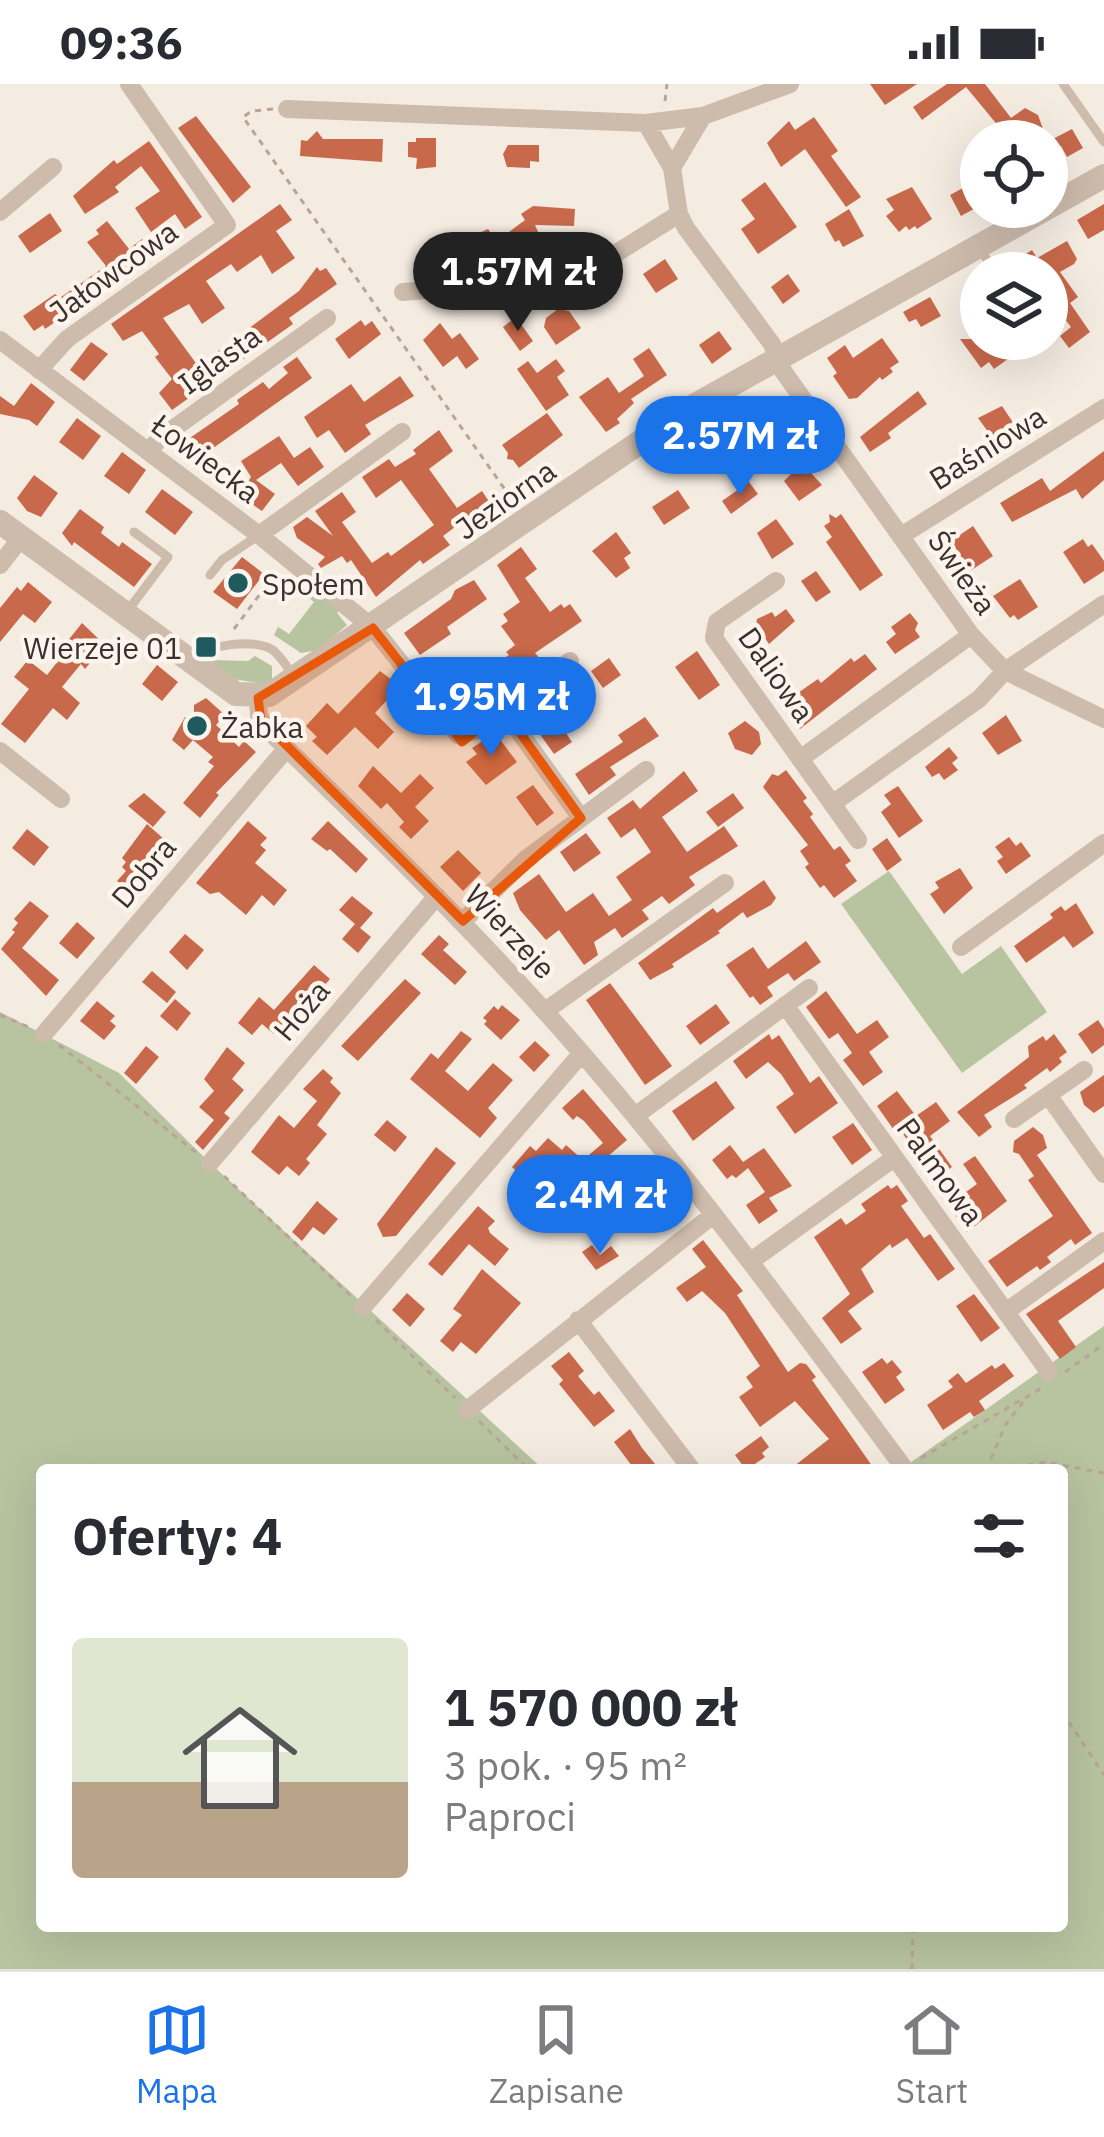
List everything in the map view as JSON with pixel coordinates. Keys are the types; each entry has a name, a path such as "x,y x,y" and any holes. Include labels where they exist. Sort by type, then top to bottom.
{"street":[{"name":"Jałowcowa","path":"39,370 67,339 227,225 129,84"},
{"path":"287,110 646,123 703,116 790,84"},
{"path":"672,168 703,116"},
{"name":"Świeża","path":"646,123 672,168 679,214 783,371 971,635 1005,671 1104,719"},
{"path":"0,212 53,167"},
{"name":"Jeziorna","path":"258,698 373,628 690,408 1104,176"},
{"path":"404,292 578,277 679,214"},
{"name":"Iglasta","path":"149,452 159,439 327,318"},
{"name":"Łowiecka","path":"0,340 259,535 373,628 458,735 476,731 503,709"},
{"name":"Baśniowa","path":"902,536 1104,408"},
{"path":"259,535 402,432"},
{"path":"0,522 236,694 258,698"},
{"path":"0,565 21,538"},
{"name":"Daliowa","path":"776,580 717,622 714,638 857,840"},
{"path":"832,803 979,699 1005,671 1104,604"},
{"name":"Daliowa","path":"800,759 971,635"},
{"path":"571,661 503,709 581,818"},
{"name":"Wierzeje","path":"258,698 261,720 463,921 582,1052 751,1262 901,1464"},
{"name":"Dobra","path":"44,1034 287,748"},
{"path":"0,751 61,799"},
{"path":"463,921 526,859 646,770"},
{"path":"961,947 1104,843"},
{"path":"545,1011 725,883"},
{"name":"Hoża","path":"210,1163 437,896"},
{"path":"635,1116 809,988"},
{"name":"Palmowa","path":"784,1005 1049,1372"},
{"path":"363,1307 582,1052"},
{"path":"1013,1119 1084,1070"},
{"path":"1048,1095 1104,1174"},
{"path":"751,1262 894,1159"},
{"path":"467,1410 713,1215"},
{"path":"1007,1311 1104,1241"},
{"path":"578,1320 687,1464"}],"lane":[{"path":"1063,84 1104,142"},
{"path":"979,245 983,252"},
{"path":"126,613 168,557 134,532"},
{"path":"210,575 222,560 259,535"},
{"path":"190,660 206,647 257,645 275,652 296,679"}],"path":[{"path":"287,110 252,111 243,117 515,504"},
{"path":"231,634 287,558"},
{"path":"0,1015 44,1034 210,1163 523,1464"},
{"path":"911,1464 1025,1400 1006,1424 989,1464"},
{"path":"1068,1466 1104,1473"},
{"path":"1068,1721 1104,1775"},
{"path":"912,1969 913,1932"}],"highlighted area":[{"path":"373,628 462,742 503,709 581,818 463,921 261,720 258,698"}],"green space":[{"path":"311,589 341,609 337,613 347,625 318,650 301,653 274,635 278,627 289,634 314,602 304,594"},
{"path":"255,656 272,666 272,679 265,684 233,679 209,660 248,661"},
{"path":"889,871 962,974 1001,946 1047,1012 962,1073 841,904"},
{"path":"0,1012 119,1073 210,1163 537,1464 36,1464 36,1932 1068,1932 1068,1464 908,1464 1104,1326 1104,1969 0,1969"}],"building":[{"path":"870,84 917,84 885,105"},
{"path":"947,84 985,84 1011,118 1025,108 1040,120 993,120 966,87 922,120 913,107"},
{"path":"196,116 251,187 233,203 178,128"},
{"path":"814,117 838,151 831,156 861,197 846,207 805,149 781,167 767,143 789,121 795,130"},
{"path":"1072,129 1083,148 1068,156 1068,131"},
{"path":"317,131 323,139 383,139 382,162 300,156 301,140 307,141"},
{"path":"436,138 436,167 416,169 417,158 408,157 408,142"},
{"path":"149,141 202,217 185,229 175,214 151,232 135,208 160,191 141,166 115,187 119,192 85,214 73,196 114,160 117,164"},
{"path":"508,145 539,145 539,162 530,161 530,168 507,167 503,154"},
{"path":"765,182 797,227 758,254 741,229 755,219 741,200"},
{"path":"912,187 932,219 917,229 906,226 899,232 886,216 894,210 886,199"},
{"path":"960,190 960,214 950,195"},
{"path":"280,204 292,220 276,231 295,258 272,274 261,255 237,272 231,264 206,281 225,308 202,324 189,304 163,318 198,366 299,291 317,267 320,271 326,268 337,284 289,318 293,324 172,410 159,393 172,379 155,357 159,354 142,331 123,341 111,324"},
{"path":"1104,204 1104,230 1088,239 1077,220"},
{"path":"533,206 575,209 574,226 535,225 545,247 532,256 509,232 525,220 521,214"},
{"path":"849,209 864,236 843,247 825,224"},
{"path":"50,213 62,231 30,253 18,236"},
{"path":"107,221 129,249 142,239 154,256 79,310 34,331 23,316 55,294 64,300 61,297 106,266 87,242"},
{"path":"488,229 500,245 477,263 461,241"},
{"path":"1067,241 1077,259 1068,267 1068,252 1048,252"},
{"path":"665,259 678,279 656,293 643,274"},
{"path":"788,274 800,291 783,304 771,287"},
{"path":"1068,283 1078,297 1070,303 1090,332 1069,348"},
{"path":"930,297 941,316 921,327 916,319 909,322 903,312"},
{"path":"558,309 569,311 581,328 556,345 544,327 546,318"},
{"path":"516,317 533,341 520,351 503,327"},
{"path":"361,320 365,326 372,321 381,334 349,359 335,339"},
{"path":"440,323 452,339 460,333 479,359 466,369 457,356 443,367 423,340"},
{"path":"719,331 732,349 712,364 699,345"},
{"path":"882,338 899,362 890,368 893,372 849,399 827,358 845,345 853,358"},
{"path":"91,342 108,354 84,381 70,370"},
{"path":"649,348 667,375 631,399 634,403 617,419 620,423 606,432 579,397 608,377 619,393 644,376 633,359"},
{"path":"297,357 312,378 199,458 187,440 263,382 269,389 288,373 283,367"},
{"path":"556,359 565,371 557,377 569,395 546,411 517,369 528,361 537,373"},
{"path":"975,360 1006,360 994,369 989,362 981,368"},
{"path":"400,376 414,396 365,425 371,434 345,453 329,430 317,438 304,417 351,384 364,402"},
{"path":"31,383 55,402 37,426 0,414 0,396 14,406"},
{"path":"918,391 927,404 870,452 860,437"},
{"path":"1002,406 1014,424 1009,427 1013,432 997,444 978,418"},
{"path":"755,408 770,418 781,438 745,463 749,469 739,476 711,437"},
{"path":"547,413 563,435 519,468 507,459 502,445"},
{"path":"77,418 101,436 83,460 59,442"},
{"path":"439,430 453,451 429,469 457,508 482,491 496,512 469,531 463,521 443,536 450,545 423,564 420,560 376,597 351,560 347,563 342,556 321,568 318,564 325,557 297,538 293,527 307,517 333,536 315,511 342,492 356,512 342,522 372,563 388,552 391,556 434,525 401,480 376,498 362,477 389,459 395,467"},
{"path":"279,436 294,458 310,447 324,467 298,486 281,463 256,480 275,494 262,511 239,495 251,477 241,461"},
{"path":"1104,451 1104,480 1082,499 1076,489 1012,522 1000,503 1042,478 1050,491"},
{"path":"122,452 146,470 129,494 104,476"},
{"path":"802,463 822,485 799,501 784,481"},
{"path":"34,475 58,493 41,517 27,511 17,498"},
{"path":"749,482 758,494 731,514 722,501"},
{"path":"162,489 193,512 175,535 145,512"},
{"path":"678,490 690,508 664,525 652,507"},
{"path":"80,509 104,527 101,533 119,547 122,542 152,564 134,587 74,542 72,546 62,533"},
{"path":"829,514 836,518 841,514 883,575 860,591 826,542 832,537 824,526 830,522"},
{"path":"776,519 794,544 772,559 757,533"},
{"path":"973,526 993,556 970,571 951,541"},
{"path":"616,532 631,553 624,558 630,568 616,578 592,551"},
{"path":"1083,539 1104,561 1104,571 1084,584 1063,552"},
{"path":"521,547 537,569 525,578 550,612 570,604 582,621 535,653 542,661 534,667 476,706 473,702 467,706 454,689 509,655 506,652 515,645 501,626 508,621 503,614 520,602 497,565"},
{"name":"Społem","path":"242,557 264,574 237,609 213,592"},
{"path":"816,571 831,592 816,602 801,581"},
{"path":"1020,579 1038,607 1018,620 1014,615 1010,618 993,596"},
{"path":"474,580 487,599 447,627 451,634 420,655 404,633"},
{"path":"28,582 52,602 35,623 23,614 0,642 0,608 17,587 21,591"},
{"path":"786,609 795,621 769,644 757,619 772,612 775,617"},
{"path":"910,613 920,637 895,654 886,642 896,634 891,627"},
{"path":"82,623 105,645 62,687 80,703 67,720 53,708 25,743 1,724 29,689 14,677 28,660 47,675"},
{"path":"697,651 720,685 699,700 675,667"},
{"path":"865,654 877,669 800,729 782,704 818,679 821,683 851,658 854,662"},
{"path":"609,658 621,675 603,688 591,671"},
{"path":"157,665 178,682 162,701 142,684"},
{"path":"380,671 400,686 375,713 394,732 378,749 355,727 327,755 312,741 317,737 306,726 327,703 338,714"},
{"path":"559,686 575,709 558,721 572,742 554,754 524,712"},
{"path":"206,698 225,715 216,725 239,747 244,741 256,752 216,793 219,795 200,818 183,803 214,766 208,762 213,757 193,740 184,750 172,740 185,717 194,717 194,705"},
{"path":"1006,715 1022,741 998,755 982,733"},
{"path":"645,717 659,736 610,767 616,775 589,795 575,774 623,742 618,735"},
{"path":"745,721 759,732 761,744 752,755 735,749 728,733"},
{"path":"495,733 517,762 486,785 466,762 477,754 472,748"},
{"path":"949,747 958,758 952,763 958,770 944,780 939,773 932,777 925,767"},
{"path":"373,766 401,793 420,774 434,788 415,807 429,821 411,839 399,827 404,822 387,803 381,809 358,786"},
{"path":"786,770 807,798 803,801 813,814 810,817 834,850 840,846 851,861 845,865 857,881 834,898 805,867 809,864 800,851 808,845 763,787 772,774"},
{"path":"684,771 698,791 662,817 687,852 724,826 738,846 689,877 695,885 669,904 662,896 642,910 649,919 622,938 615,928 594,942 598,955 584,965 559,930 546,940 520,910 513,893 539,874 566,912 593,893 609,916 632,900 616,877 651,852 635,828 621,838 607,818 633,800 640,809"},
{"path":"533,785 554,813 537,826 516,797"},
{"path":"898,786 923,821 899,838 881,812 891,804 884,795"},
{"path":"144,793 166,812 153,827 128,806"},
{"path":"733,793 744,808 718,827 706,812"},
{"path":"248,821 267,838 260,845 266,850 255,863 287,890 274,906 262,895 246,915 219,892 210,894 196,883"},
{"path":"328,821 368,859 356,873 311,839"},
{"path":"147,824 174,848 141,884 144,887 136,897 117,881 126,871 122,858"},
{"path":"27,829 49,847 34,866 12,848"},
{"path":"586,833 601,853 574,872 560,852"},
{"path":"1009,837 1016,846 1021,842 1031,856 1006,874 997,861 1003,857 995,847"},
{"path":"887,838 902,860 887,871 872,849"},
{"path":"458,850 481,873 463,891 440,867"},
{"path":"960,868 973,888 944,914 930,894 939,888 935,882"},
{"path":"764,880 776,898 771,905 747,918 743,912 674,967 650,980 638,963 713,908 717,913"},
{"path":"352,896 373,913 360,928 371,937 358,953 342,939 355,924 339,910"},
{"path":"30,901 49,916 22,948 59,980 46,996 1,949 15,932 18,923 14,919"},
{"path":"1076,903 1094,933 1073,948 1064,936 1026,963 1014,946 1053,918 1050,914 1061,906 1065,911"},
{"path":"77,922 95,938 77,959 59,943"},
{"path":"185,934 204,950 187,970 169,952"},
{"path":"439,935 449,944 443,950 467,972 455,985 421,954"},
{"path":"806,941 821,962 794,981 788,973 767,987 773,996 760,1005 726,965 753,947 768,969"},
{"path":"314,965 330,979 274,1034 262,1024 252,1035 238,1023 259,997 274,1010"},
{"path":"152,971 176,992 167,1003 142,982"},
{"path":"405,979 421,993 358,1061 341,1046"},
{"path":"610,983 672,1066 645,1085 586,1000"},
{"path":"826,991 857,1034 877,1020 889,1037 869,1052 883,1072 863,1086 843,1060 852,1053 838,1033 829,1039 806,1007"},
{"path":"175,999 191,1013 177,1031 160,1016"},
{"path":"97,1001 115,1016 110,1021 116,1026 104,1040 80,1021"},
{"path":"716,1004 730,1023 700,1045 686,1026"},
{"path":"502,1005 520,1020 501,1040 483,1018 494,1006 498,1010"},
{"path":"1098,1020 1104,1029 1104,1045 1092,1054 1078,1034"},
{"path":"461,1031 472,1039 445,1071 468,1091 493,1063 513,1080 488,1108 497,1118 480,1138 410,1079 431,1053 438,1059"},
{"path":"769,1034 772,1040 779,1035 810,1083 819,1076 838,1103 795,1134 776,1107 794,1094 781,1074 768,1062 746,1079 733,1061"},
{"path":"1054,1034 1067,1052 1059,1058 1062,1062 984,1115 992,1127 979,1137 957,1112 1029,1057 1028,1046"},
{"path":"535,1041 550,1055 534,1072 519,1057"},
{"path":"146,1046 159,1057 136,1084 124,1073"},
{"path":"227,1047 245,1063 232,1079 244,1090 224,1113 230,1118 203,1150 195,1142 214,1120 199,1107 214,1091 204,1079"},
{"path":"323,1069 341,1093 317,1125 327,1134 306,1159 310,1163 299,1176 287,1166 279,1175 251,1152 279,1115 294,1128 317,1101 303,1089"},
{"path":"1104,1075 1104,1106 1094,1113 1084,1105 1080,1092"},
{"path":"716,1081 735,1108 693,1141 672,1111"},
{"path":"583,1089 627,1140 594,1168 612,1188 644,1161 658,1178 615,1216 594,1190 581,1201 543,1167 524,1178 512,1167 530,1146 536,1151 548,1138 562,1150 566,1145 583,1160 603,1143 584,1121 577,1116 573,1120 562,1108"},
{"path":"897,1091 916,1116 936,1102 950,1121 930,1136 952,1167 931,1181 901,1130 896,1133 877,1106"},
{"path":"387,1120 407,1137 395,1152 374,1135"},
{"path":"853,1123 872,1150 852,1165 832,1137"},
{"path":"1033,1127 1043,1135 1047,1148 1037,1155 1092,1233 1075,1245 1071,1239 1047,1257 1051,1262 1007,1287 988,1261 1053,1216 1028,1180 1034,1176 1013,1152 1014,1141"},
{"path":"730,1145 743,1162 764,1148 792,1186 769,1198 778,1211 759,1224 746,1205 765,1192 748,1168 727,1179 712,1160"},
{"path":"436,1147 456,1163 396,1236 383,1237 377,1224"},
{"path":"975,1156 1007,1201 967,1232 948,1205 977,1184 963,1164"},
{"path":"888,1185 891,1189 897,1185 908,1201 901,1206 924,1238 930,1234 955,1269 938,1281 907,1238 892,1248 890,1244 861,1269 874,1292 848,1311 862,1329 841,1344 822,1318 850,1294 814,1237 841,1218 846,1225 866,1211 861,1204"},
{"path":"317,1201 338,1219 324,1235 313,1227 302,1241 292,1232"},
{"path":"478,1206 495,1221 488,1228 490,1233 509,1249 495,1266 469,1244 442,1276 428,1264"},
{"path":"703,1240 743,1291 737,1295 788,1372 806,1364 816,1377 812,1380 871,1464 797,1464 829,1439 795,1401 760,1427 739,1397 753,1387 746,1377 760,1366 725,1313 702,1291 687,1302 676,1288 706,1267 692,1249"},
{"path":"592,1245 600,1255 611,1246 619,1256 596,1270 582,1252"},
{"path":"1104,1262 1104,1288 1058,1321 1076,1347 1060,1359 1026,1314"},
{"path":"482,1269 521,1303 476,1354 461,1342 453,1352 440,1341 462,1315 453,1309"},
{"path":"407,1293 425,1309 410,1327 392,1310"},
{"path":"974,1294 1000,1328 981,1342 956,1306"},
{"path":"569,1352 584,1371 578,1376 615,1411 594,1427 559,1384 563,1380 551,1366"},
{"path":"882,1358 887,1364 892,1360 902,1372 896,1377 905,1390 885,1404 862,1372"},
{"path":"1004,1363 1014,1376 979,1401 985,1410 974,1417 970,1412 943,1430 927,1405 953,1387 948,1381 958,1373 966,1383 992,1365 995,1369"},
{"path":"630,1429 655,1464 630,1464 614,1442"},
{"path":"761,1436 769,1447 755,1464 742,1464 735,1455"}],"place":[{"name":"Społem","path":"238,583"},
{"name":"Wierzeje 01","path":"206,647"},
{"name":"Żabka","path":"197,726"}]}
